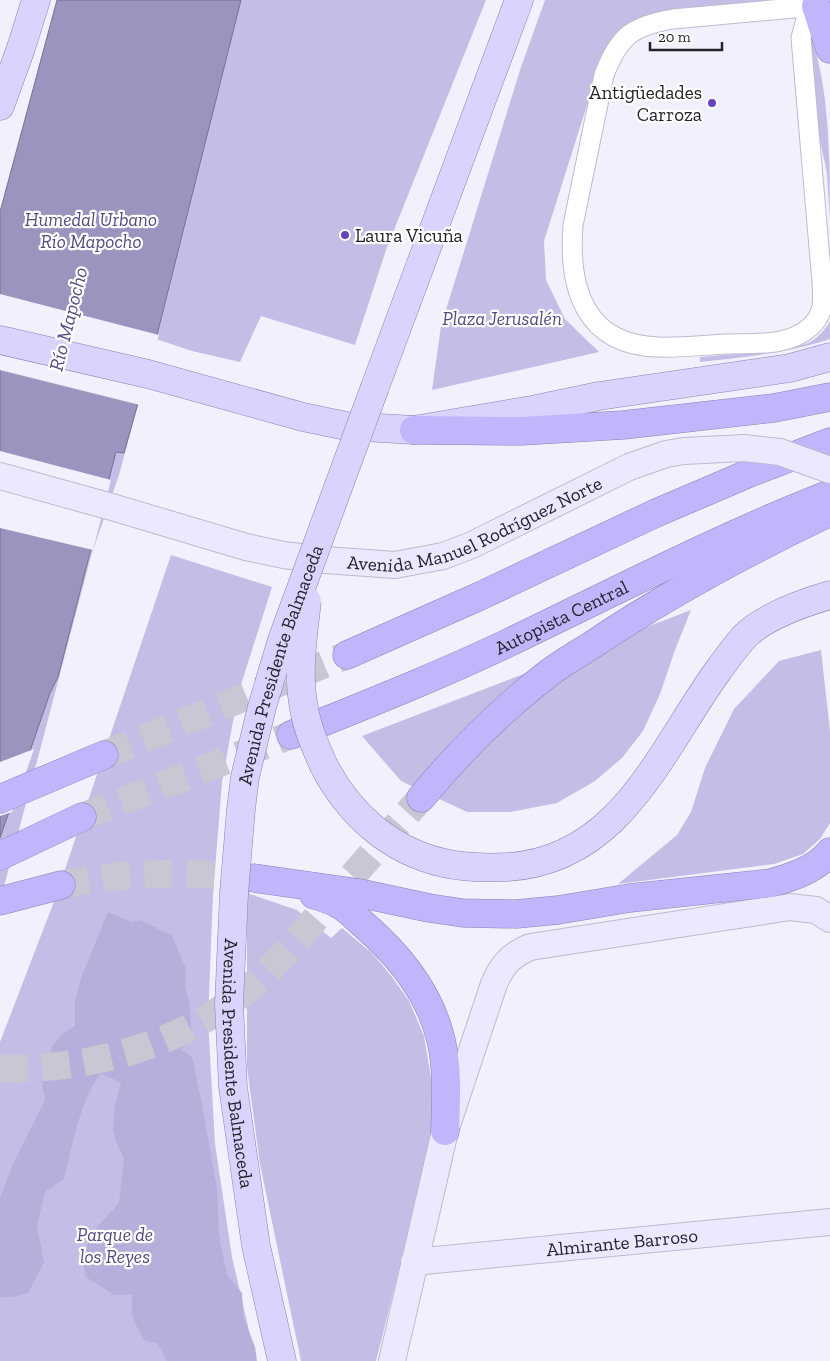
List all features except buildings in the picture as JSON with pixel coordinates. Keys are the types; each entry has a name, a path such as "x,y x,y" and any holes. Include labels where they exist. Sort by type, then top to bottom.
{"highway":[{"path":"820,8 830,49"},
{"path":"414,430 521,431 622,425 774,408 830,397"},
{"path":"347,655 480,596 656,513 752,472 830,442"},
{"name":"Autopista Central","path":"291,735 459,666 700,549 830,494"},
{"path":"421,798 449,764 477,735 508,706 546,675 626,621 720,566 830,512"},
{"path":"0,799 104,755"},
{"path":"11,851 82,816"},
{"path":"244,885 282,883 359,893 429,908 463,913 516,914 558,910 630,898 771,883 793,876 814,866 830,852"},
{"path":"282,883 337,903 381,939 402,963 416,984 434,1018 441,1040 445,1064 445,1131"},
{"path":"4,900 61,885"}],"main road":[{"path":"0,106 36,0"},
{"name":"Avenida Presidente Balmaceda","path":"282,1361 256,1246 232,1087 229,1004 244,885 241,809 250,750 282,640 518,0"},
{"path":"506,32 536,0"},
{"path":"0,340 148,374 303,417 346,426 414,430 532,410 599,396 790,368 830,357"},
{"name":"Avenida Manuel Rodríguez Norte","path":"0,476 208,536 284,555 395,565 444,556 472,545 629,467 666,454 684,451 744,448 780,452 830,470"},
{"path":"313,557 304,627 301,687 308,725 324,766 341,794 364,821 395,844 435,861 463,867 491,868 534,864 580,845 599,831 636,796 731,652 747,634 789,609 830,595"},
{"path":"392,1361 445,1131 494,984 506,962 517,953 530,947 790,907 806,907 816,910 830,919"},
{"name":"Almirante Barroso","path":"414,1262 830,1222"}],"street":[{"path":"756,6 820,8 805,23 801,38 824,306 819,318 801,334 778,342 657,347 629,342 606,331 583,306 575,283 572,261 573,225 604,75 610,59 624,39 633,31 644,26 673,19 756,6"}],"green space":[{"path":"241,0 486,0 386,250 355,345 261,316 240,362 192,351 156,339 119,475 91,556 0,902 0,220 217,97"},
{"name":"Plaza Jerusalén","path":"545,0 791,0 668,16 600,64 544,241 546,280 565,319 599,352 432,390 441,326 520,70"},
{"path":"808,31 821,73 825,98 829,150 830,222 827,173 815,117"},
{"path":"830,321 830,339 782,351 700,362 700,357 774,351 802,345 817,337"},
{"name":"Parque de los Reyes","path":"171,555 272,587 238,694 222,782 213,895 208,1020 215,1144 232,1257 256,1361 0,1361 0,1042 55,899"},
{"path":"691,610 660,694 643,731 622,758 595,781 557,803 510,812 467,812 401,781 362,736"},
{"path":"821,650 830,731 830,823 820,839 803,854 774,864 618,884 677,835 691,812 705,768 734,709 779,661"},
{"path":"247,893 297,910 331,938 342,928 373,954 392,977 409,1001 424,1036 432,1084 433,1123 425,1167 376,1361 301,1361 260,1164 247,1067"},
{"path":"108,912 132,922 141,920 172,936 186,969 185,987 189,1001 192,1039 181,1050 192,1057 217,1190 219,1234 227,1275 242,1293 243,1316 255,1347 257,1361 167,1361 157,1343 145,1341 138,1328 133,1315 132,1295 114,1295 86,1277 83,1264 90,1235 119,1203 124,1158 116,1143 113,1129 115,1105 121,1082 100,1074 82,1111 64,1179 45,1192 37,1225 44,1263 28,1293 13,1297 0,1297 0,1198 13,1164 45,1100 42,1084 52,1047 61,1035 75,1026 75,1001 82,975"}],"water":[{"name":"Humedal Urbano Río Mapocho","path":"57,0 241,0 156,339 124,453 116,452 58,677 50,693 0,838 0,212"}],"pier":[{"path":"0,294 159,335 140,405 0,370"},
{"path":"0,451 111,480 93,550 0,528"},
{"path":"34,749 12,812 0,816 0,762"}],"tunnel":[{"path":"104,755 347,655"},
{"path":"82,817 291,735"},
{"path":"0,1069 65,1065 97,1060 128,1052 158,1042 187,1029 215,1013 242,994 274,965 421,798"},
{"path":"61,885 109,877 157,874 254,878"}],"place":[{"name":"Antigüedades Carroza","path":"712,103"},
{"name":"Laura Vicuña","path":"345,235"}],"water label":[{"name":"Río Mapocho","path":"68,319"}]}
